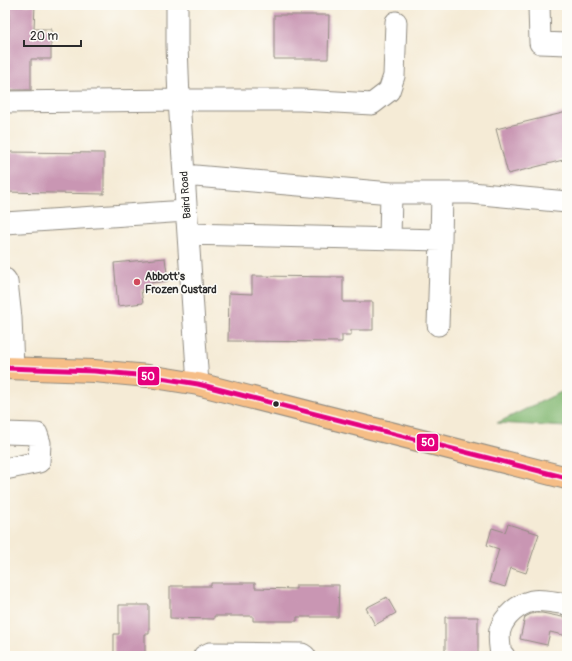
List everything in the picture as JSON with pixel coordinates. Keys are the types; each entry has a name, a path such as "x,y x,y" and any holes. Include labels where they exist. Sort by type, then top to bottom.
{"main road":[{"path":"9,368 94,371 148,376 198,384 567,478"}],"street":[{"name":"Baird Road","path":"177,5 179,100 198,384"},
{"path":"539,5 540,43 567,44"},
{"path":"5,102 300,100 372,104 389,91 394,76 396,22"},
{"path":"184,175 391,193 471,193 567,202"},
{"path":"390,239 391,193"},
{"path":"438,324 442,193"},
{"path":"5,223 186,211"},
{"path":"188,234 440,240"},
{"path":"5,279 7,282 11,318 9,368"},
{"path":"5,433 37,434 40,443 39,462 5,469"},
{"path":"504,656 502,655 500,645 500,631 504,622 513,612 521,606 533,601 567,604"},
{"path":"204,656 210,653 302,654 306,656"}],"green space":[{"path":"567,390 567,427 497,423 559,393"}],"building":[{"path":"9,5 35,5 34,29 51,29 51,59 31,59 31,90 8,90"},
{"path":"274,15 329,15 328,59 274,59"},
{"path":"567,112 567,159 508,174 496,129"},
{"path":"5,152 104,153 104,194 5,192"},
{"name":"Abbott's Frozen Custard","path":"165,258 168,281 149,283 150,289 141,290 143,303 118,306 114,263"},
{"path":"252,276 343,277 343,302 373,302 373,330 351,330 351,335 342,335 342,342 228,341 229,293 252,294"},
{"path":"508,524 539,534 526,573 511,568 505,587 489,582 499,549 487,545 492,528 505,532"},
{"path":"211,583 255,583 255,588 296,589 296,585 339,585 338,617 297,617 297,621 253,621 253,616 214,616 214,619 170,618 170,586 211,586"},
{"path":"387,597 396,613 375,625 366,608"},
{"path":"119,605 149,605 149,634 145,634 145,656 114,656 114,634 119,634"},
{"path":"537,613 567,618 567,636 550,632 547,645 520,639 525,617"},
{"path":"445,617 478,617 478,656 445,656"}],"transit line":[{"name":"50","path":"5,368 94,371 148,376 198,384 567,478"}],"place":[{"name":"Abbott's Frozen Custard","path":"137,282"}]}
